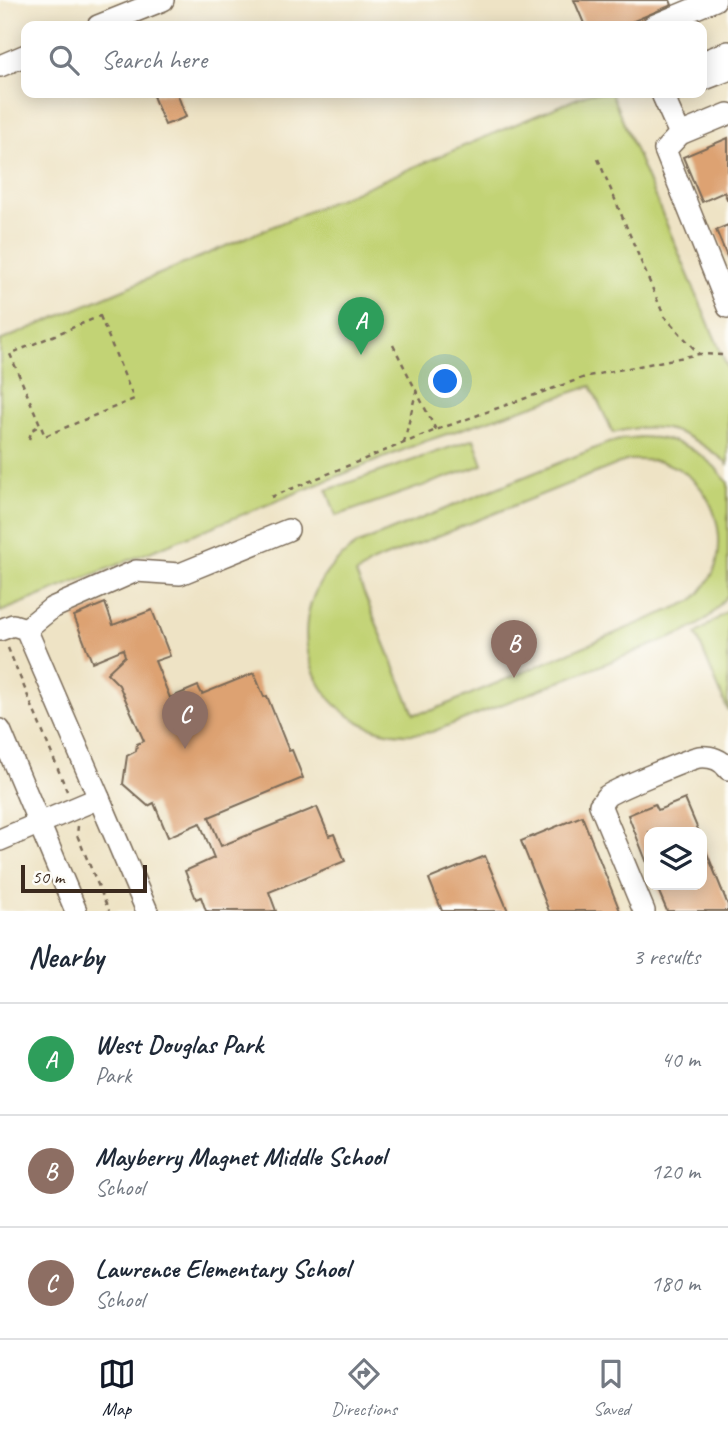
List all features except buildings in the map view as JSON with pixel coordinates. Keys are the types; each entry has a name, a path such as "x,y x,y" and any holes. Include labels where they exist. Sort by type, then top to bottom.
{"street":[{"path":"110,21 163,0"},
{"path":"665,21 715,0"},
{"path":"723,0 728,12"},
{"path":"707,60 728,52"},
{"path":"0,66 21,57"},
{"path":"707,78 728,70"},
{"path":"664,98 680,134"},
{"path":"726,297 665,150 680,134 728,114"},
{"path":"26,629 52,608 136,571 180,574 288,530"},
{"path":"0,630 13,625 26,629 147,911"},
{"path":"0,730 76,911"},
{"path":"644,911 600,805 608,795 699,757 715,758 728,769"},
{"path":"0,840 99,798"}],"path":[{"path":"598,159 664,316 699,354"},
{"path":"100,316 134,399 45,436 40,425 10,354 100,316"},
{"path":"393,345 436,430"},
{"path":"271,497 436,430 588,376 699,354 725,355"},
{"path":"404,443 416,391"},
{"path":"29,439 32,430 40,425"},
{"path":"0,630 75,809 79,820 77,835 109,911"}],"green space":[{"path":"578,98 613,98 728,369 728,466 699,443 674,431 646,427 613,433 591,386 423,442 0,612 0,341"},
{"path":"657,438 688,447 715,467 728,483 728,595 711,615 683,633 432,732 391,733 357,721 330,699 313,670 306,638 311,604 328,572 358,544 608,443 624,439","holes":["628,460 657,461 676,468 690,477 710,502 719,533 719,550 714,571 699,593 692,601 433,710 414,714 356,574 373,562"]},
{"path":"474,439 483,465 336,516 327,490"},
{"path":"728,611 728,711 696,634"}],"place":[{"name":"West Douglas Park","path":"361,355"},
{"name":"Mayberry Magnet Middle School","path":"514,678"},
{"name":"Lawrence Elementary School","path":"185,749"}]}
